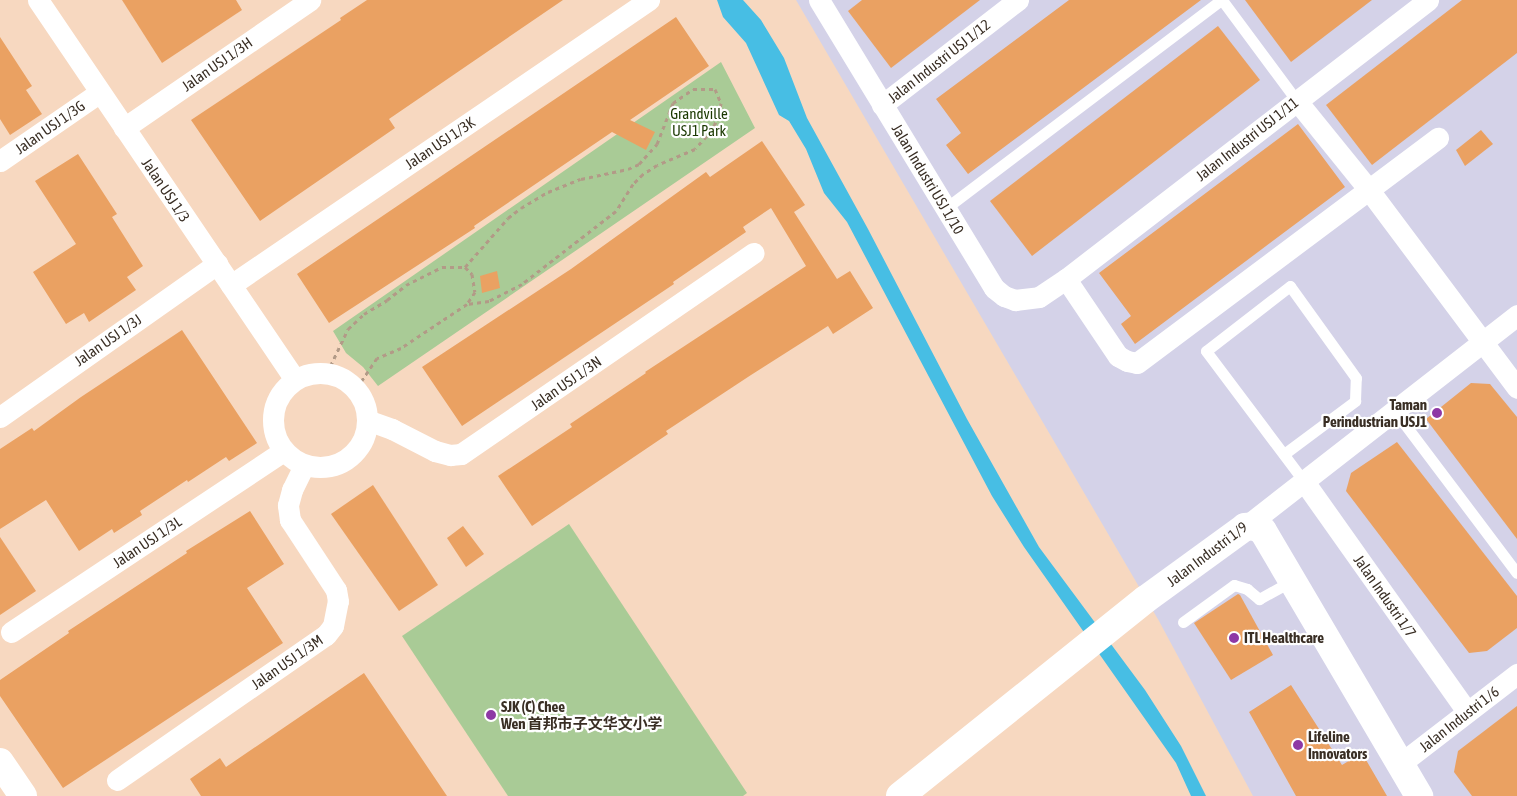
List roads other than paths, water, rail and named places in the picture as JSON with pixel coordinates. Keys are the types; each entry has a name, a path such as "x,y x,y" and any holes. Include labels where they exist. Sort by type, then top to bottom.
{"street":[{"name":"Jalan USJ 1/3","path":"38,0 295,379"},
{"name":"Jalan USJ 1/3H","path":"124,128 310,0"},
{"name":"Jalan USJ 1/3K","path":"231,285 649,0"},
{"name":"Jalan Industri USJ 1/12","path":"882,104 1018,0"},
{"name":"Jalan Industri USJ 1/11","path":"1066,279 1428,0"},
{"name":"Jalan Industri USJ 1/10","path":"822,1 994,288 1004,296 1014,300 1039,297 1066,279"},
{"name":"Jalan USJ 1/3G","path":"0,161 100,92"},
{"path":"1296,102 1369,190 1517,388"},
{"path":"1066,279 1118,356 1127,361 1137,363 1438,138"},
{"name":"Jalan USJ 1/3N","path":"367,420 392,429 435,452 450,455 461,454 754,253"},
{"name":"Jalan USJ 1/3J","path":"0,417 217,264"},
{"name":"Jalan Industri 1/9","path":"900,796 1088,648 1108,630 1517,315"},
{"path":"311,373 327,373 343,378 356,389 364,403 367,420 364,438 354,452 340,463 322,467 304,465 292,459 283,451 275,436 272,420 275,404 283,390 295,379 311,373"},
{"name":"Jalan USJ 1/3L","path":"12,632 283,451"},
{"name":"Jalan USJ 1/3M","path":"117,780 326,635 333,626 338,601 336,590 290,520 288,505 292,490 304,465"},
{"name":"Jalan Industri 1/7","path":"1303,480 1467,712"},
{"path":"1245,526 1254,526 1263,531 1419,796"},
{"name":"Jalan Industri 1/6","path":"1400,764 1517,674"},
{"path":"0,762 23,796"}],"lane":[{"path":"946,208 1221,0 1296,102"},
{"path":"1284,454 1355,401 1356,378 1290,286 1206,351 1303,480"},
{"path":"1394,410 1517,573"},
{"path":"1183,622 1234,585 1247,590 1259,599 1292,581"}],"water":[{"path":"717,0 743,0 761,20 784,58 807,118 868,229 967,419 1039,547 1145,690 1181,746 1206,796 1191,796 1176,763 1024,547 992,496 847,222 824,193 806,149 789,121 779,115 746,43 723,17"}],"place":[{"name":"Taman Perindustrian USJ1","path":"1437,413"},
{"name":"ITL Healthcare","path":"1234,638"},
{"name":"SJK (C) Chee Wen 首邦市子文华文小学","path":"491,715"},
{"name":"Lifeline Innovators","path":"1298,745"}],"park label":[{"name":"Grandville USJ1 Park","path":"699,122"}]}
